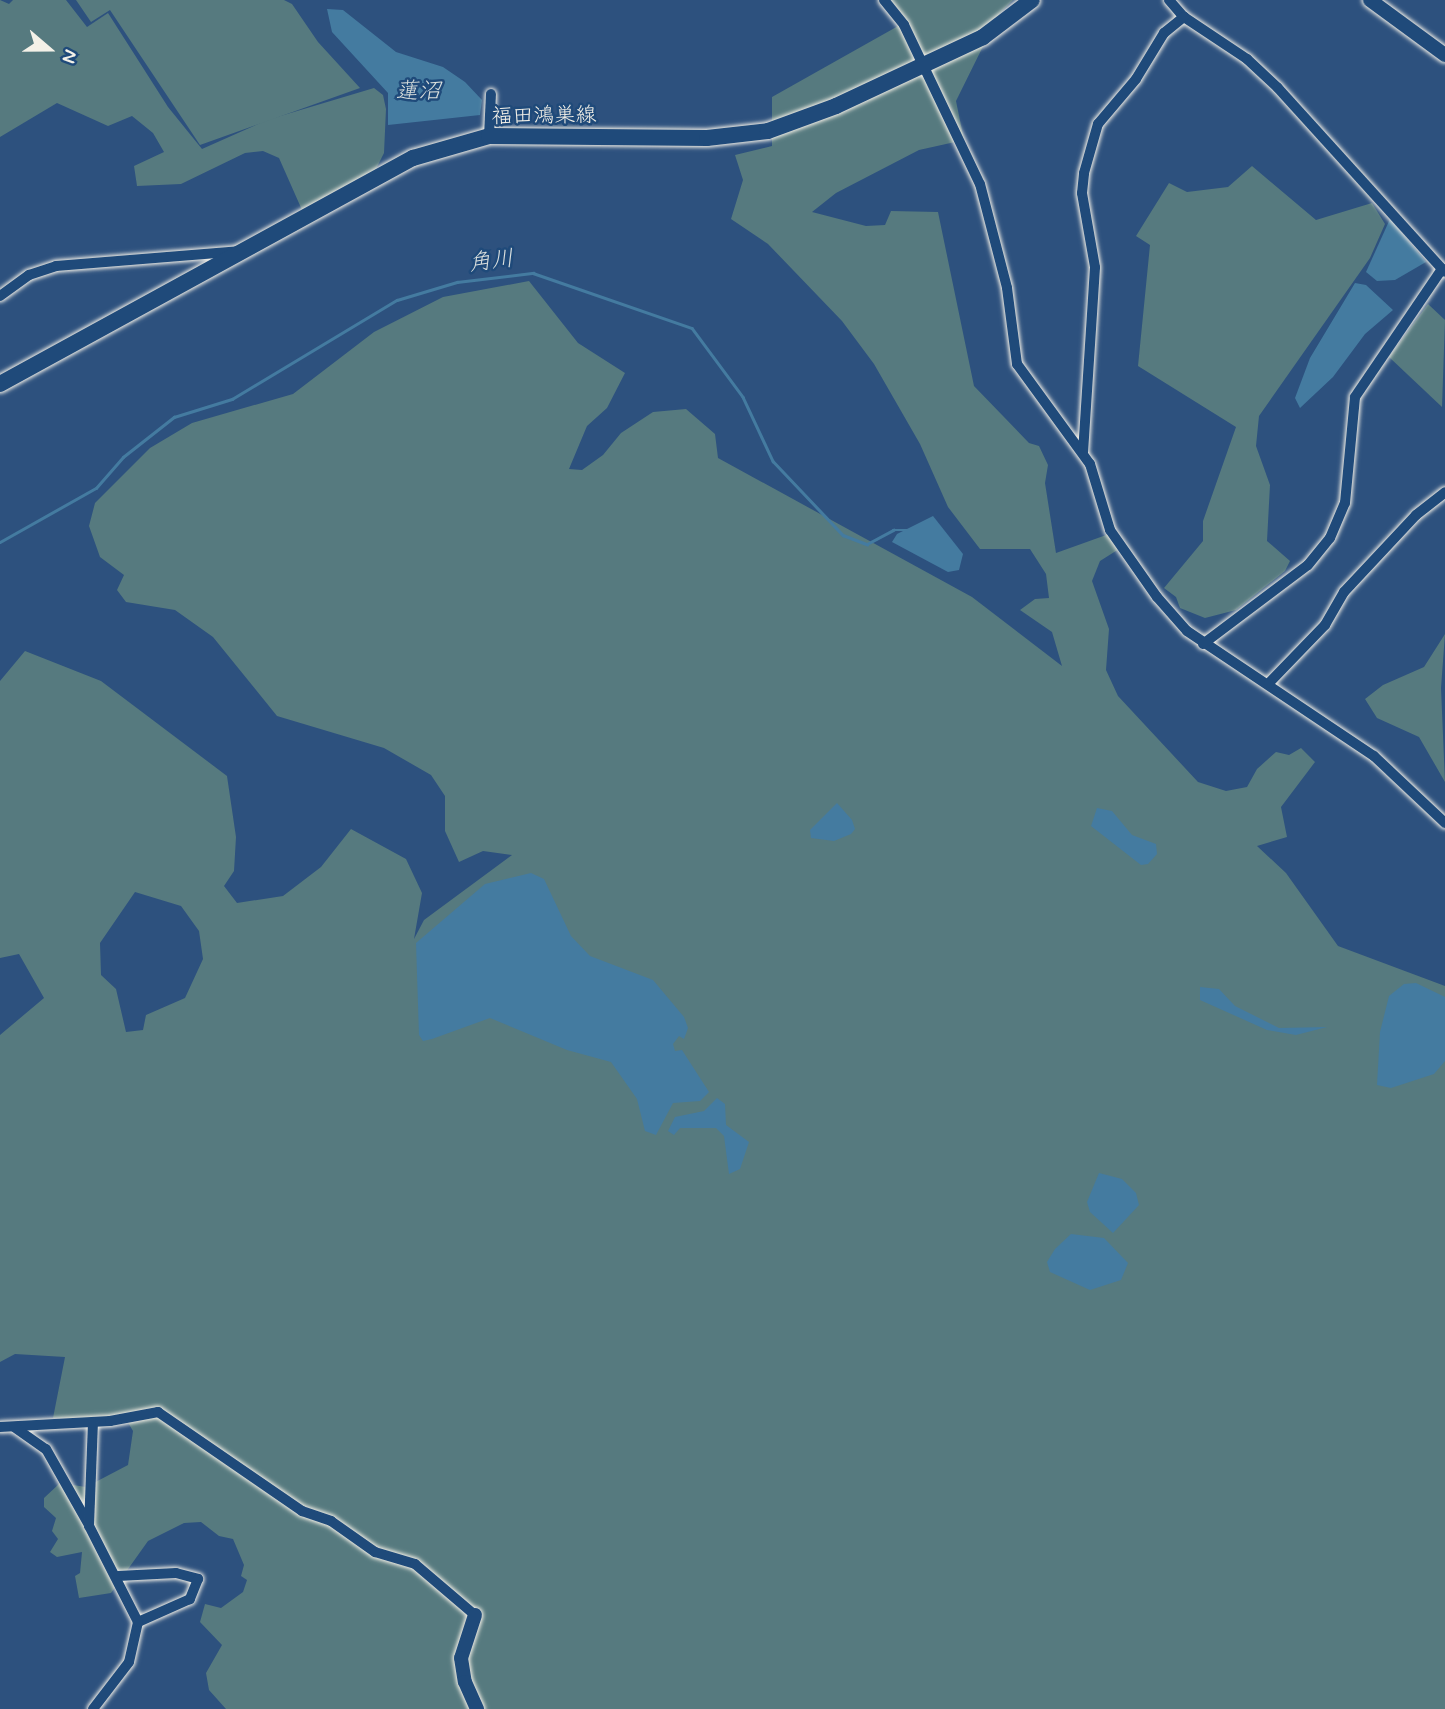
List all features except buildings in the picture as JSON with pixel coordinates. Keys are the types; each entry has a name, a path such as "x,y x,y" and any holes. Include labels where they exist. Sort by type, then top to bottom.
{"main road":[{"name":"福田鴻巣線","path":"0,384 390,169 489,136 740,136 768,131 836,106 983,37 1032,0"}],"street":[{"path":"884,0 898,15 980,184 1007,288 1017,364 1083,453 1111,530 1170,613 1203,644 1269,683 1374,756 1445,823"},
{"path":"1169,0 1184,17 1247,60 1278,88 1443,270 1355,397 1345,503 1330,538 1308,565 1203,644"},
{"path":"1370,0 1445,55"},
{"path":"1083,453 1096,267 1082,193 1084,173 1098,124 1136,79 1164,33 1184,17"},
{"path":"489,136 491,94"},
{"path":"0,296 29,275 57,266 241,251"},
{"path":"1269,683 1325,625 1353,583 1416,515 1445,492"},
{"path":"0,1427 93,1423 138,1413 158,1412 169,1417 206,1448 302,1511 331,1521 375,1552 428,1573 475,1615 461,1658 465,1682 477,1709"},
{"path":"89,1526 93,1423"},
{"path":"14,1427 46,1449 118,1576 138,1622 129,1662 93,1709"},
{"path":"118,1576 176,1573 198,1580 190,1599 138,1622"}],"green space":[{"path":"0,0 9,4 13,0 66,0 87,27 108,13 168,107 202,149 267,120 374,88 383,95 386,109 384,153 376,169 302,210 279,158 263,151 245,153 181,184 137,186 134,166 164,152 153,133 132,116 108,126 57,103 0,137"},
{"path":"76,0 284,0 292,4 318,42 360,88 200,145 110,10 91,22"},
{"path":"891,0 1013,0 999,14 956,101 964,140 919,150 836,193 812,212 866,226 885,225 891,211 938,212 974,386 1029,443 1039,446 1048,465 1045,483 1056,553 1109,534 1119,549 1100,561 1092,581 1109,629 1106,670 1118,696 1198,782 1226,791 1247,787 1257,769 1276,752 1289,755 1301,748 1315,762 1281,807 1287,837 1257,846 1286,873 1338,946 1445,986 1445,1709 226,1709 209,1690 206,1673 222,1645 200,1622 205,1604 221,1608 243,1592 247,1580 241,1576 244,1565 233,1539 219,1536 201,1522 184,1523 148,1541 111,1593 79,1598 75,1576 80,1573 82,1552 57,1557 50,1552 58,1539 52,1531 56,1518 44,1507 44,1498 60,1483 86,1487 128,1465 133,1431 126,1419 53,1418 65,1357 15,1354 0,1362 0,1035 44,998 19,954 0,958 0,681 25,651 101,681 227,776 236,837 234,871 224,886 237,903 283,896 321,867 351,829 406,859 422,893 414,939 424,920 512,855 483,851 459,862 445,831 445,796 431,775 384,748 277,716 213,637 175,610 126,602 117,590 124,575 100,557 89,526 95,503 150,448 192,423 293,394 374,332 443,297 529,281 578,343 625,373 607,408 587,426 569,469 582,470 603,455 621,433 653,412 686,409 715,434 718,458 972,597 1062,666 1052,632 1020,610 1035,599 1049,598 1046,574 1030,549 980,549 948,507 920,444 874,364 842,321 768,244 731,219 743,180 735,155 772,146 772,97 907,21","holes":["135,892 181,906 199,931 203,959 185,998 146,1015 143,1030 126,1032 116,989 101,975 100,943"]},
{"path":"1252,166 1316,220 1372,203 1385,224 1370,258 1259,416 1256,446 1270,485 1267,541 1290,561 1285,571 1236,610 1205,618 1180,608 1176,597 1164,588 1203,541 1203,521 1236,427 1138,366 1150,245 1136,236 1169,183 1187,192 1228,187"},
{"path":"1428,304 1445,320 1442,407 1389,357"},
{"path":"1445,634 1441,688 1445,782 1419,737 1377,718 1365,699 1383,685 1424,667"}],"water":[{"name":"蓮沼","path":"327,9 343,10 396,52 443,67 465,82 482,100 480,115 388,125 388,93 332,32"},
{"path":"1390,219 1426,262 1395,280 1377,281 1366,272"},
{"path":"1355,283 1366,285 1393,310 1365,334 1333,377 1300,408 1295,398 1310,358"},
{"path":"933,516 963,554 959,570 948,572 892,542 897,534"},
{"path":"837,803 852,820 855,829 851,834 834,841 811,838 810,830"},
{"path":"1097,808 1112,811 1132,835 1156,844 1157,854 1148,864 1141,865 1091,826"},
{"path":"531,873 544,879 571,936 590,956 653,980 684,1017 688,1028 684,1039 679,1036 673,1044 675,1051 682,1050 709,1092 700,1101 673,1103 656,1135 645,1131 637,1099 611,1062 567,1050 490,1018 432,1039 423,1041 419,1035 416,943 485,884"},
{"path":"1416,983 1445,997 1445,1061 1434,1074 1391,1088 1377,1085 1380,1032 1389,996 1404,984"},
{"path":"1200,987 1219,989 1235,1006 1279,1028 1327,1027 1296,1035 1267,1030 1200,1000"},
{"path":"717,1098 725,1104 726,1125 749,1142 740,1169 729,1174 724,1136 716,1128 680,1128 674,1135 668,1131 675,1117 704,1111"},
{"path":"1099,1173 1122,1179 1136,1193 1139,1205 1113,1233 1090,1212 1087,1202"},
{"path":"1071,1234 1104,1238 1128,1263 1121,1280 1090,1290 1050,1272 1047,1262 1055,1249"}],"waterway":[{"name":"角川","path":"0,542 96,488 123,457 174,417 232,399 397,300 457,282 533,273 692,328 743,397 773,461 843,535 867,544 893,530 908,530"}]}
